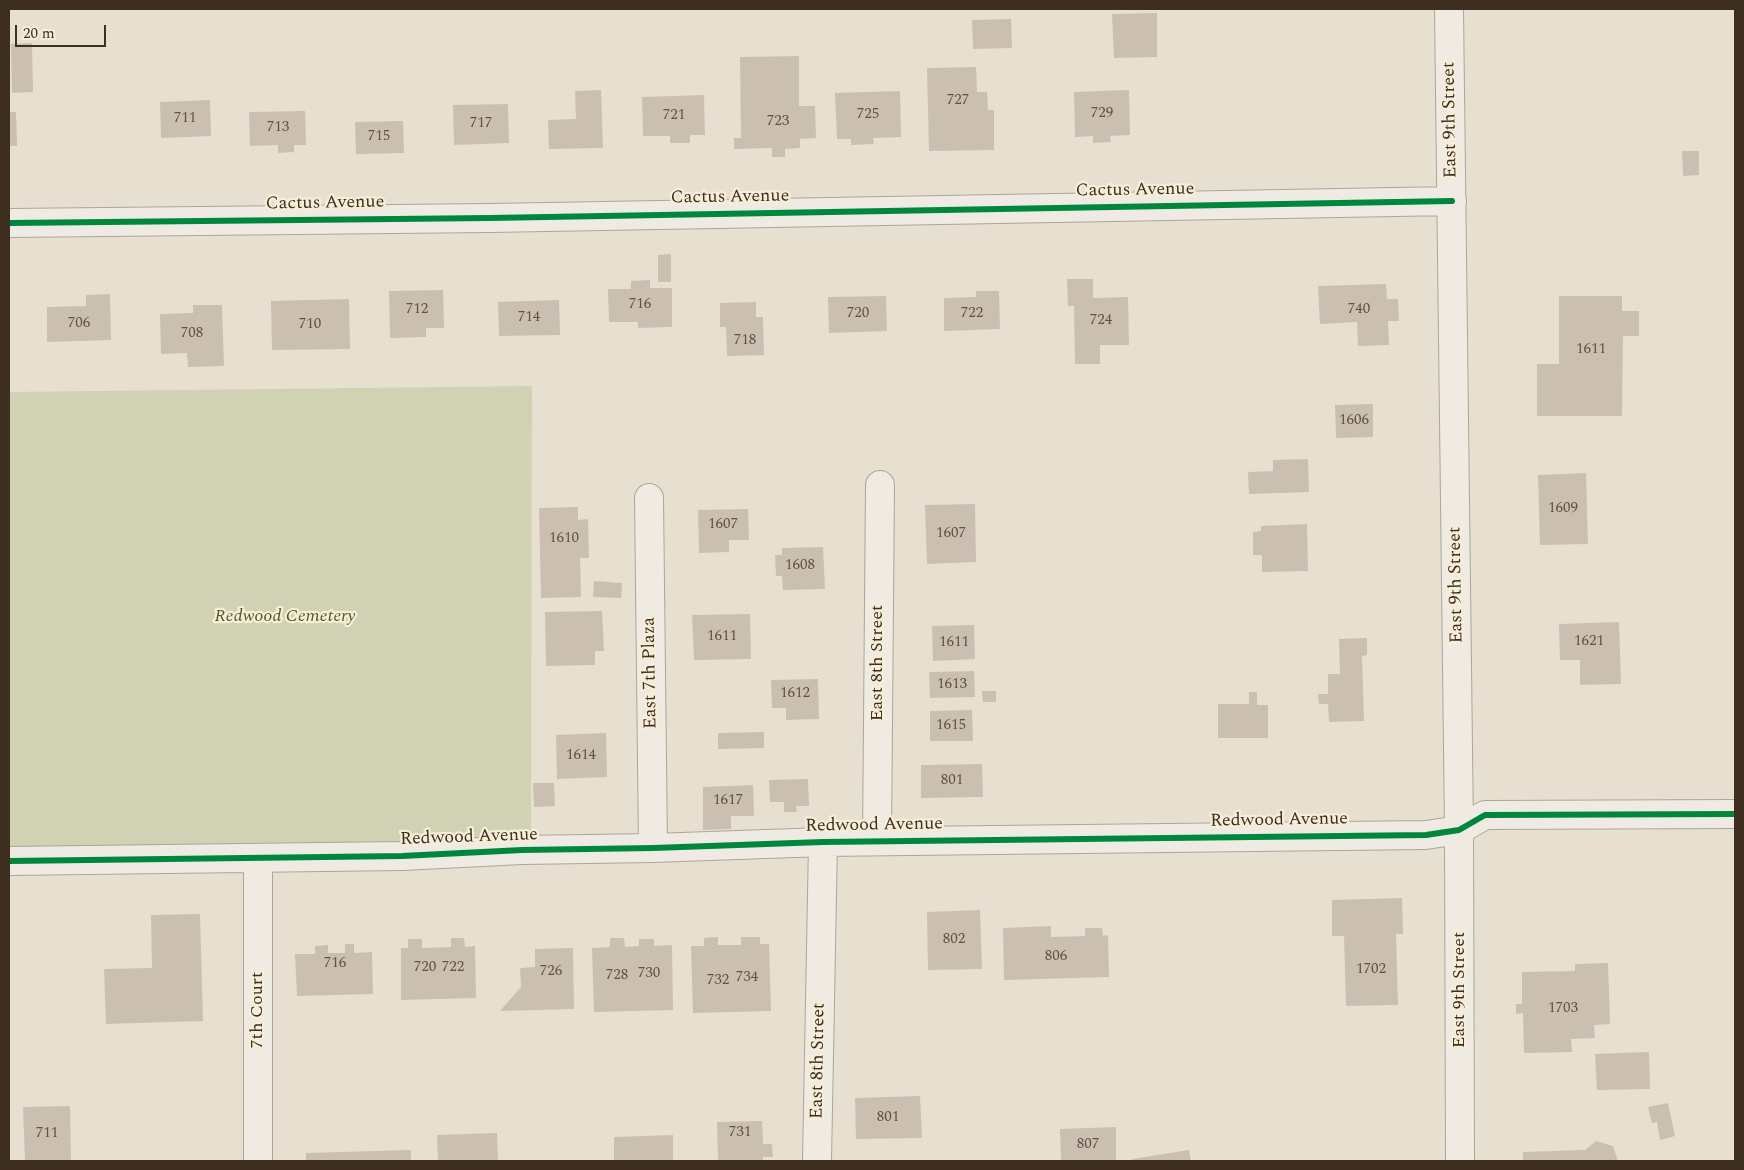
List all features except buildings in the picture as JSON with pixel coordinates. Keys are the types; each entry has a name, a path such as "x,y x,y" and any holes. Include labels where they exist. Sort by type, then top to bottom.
{"street":[{"name":"East 9th Street","path":"1449,9 1460,830 1460,1161"},
{"name":"Cactus Avenue","path":"9,223 490,218 1452,201"},
{"name":"East 8th Street","path":"877,841 880,485"},
{"name":"East 7th Plaza","path":"649,498 653,848"},
{"name":"Redwood Avenue","path":"9,862 402,856 522,850 823,842 1426,834 1460,830 1485,815 1735,814"},
{"name":"East 8th Street","path":"817,1161 823,842"},
{"name":"7th Court","path":"258,858 258,1161"}],"green space":[{"name":"Redwood Cemetery","path":"532,386 531,841 9,848 9,392"}],"cycle path":[{"path":"9,223 490,218 1452,201"},
{"path":"9,861 402,856 522,850 823,842 1426,835 1459,830 1485,815 1735,814"}]}
